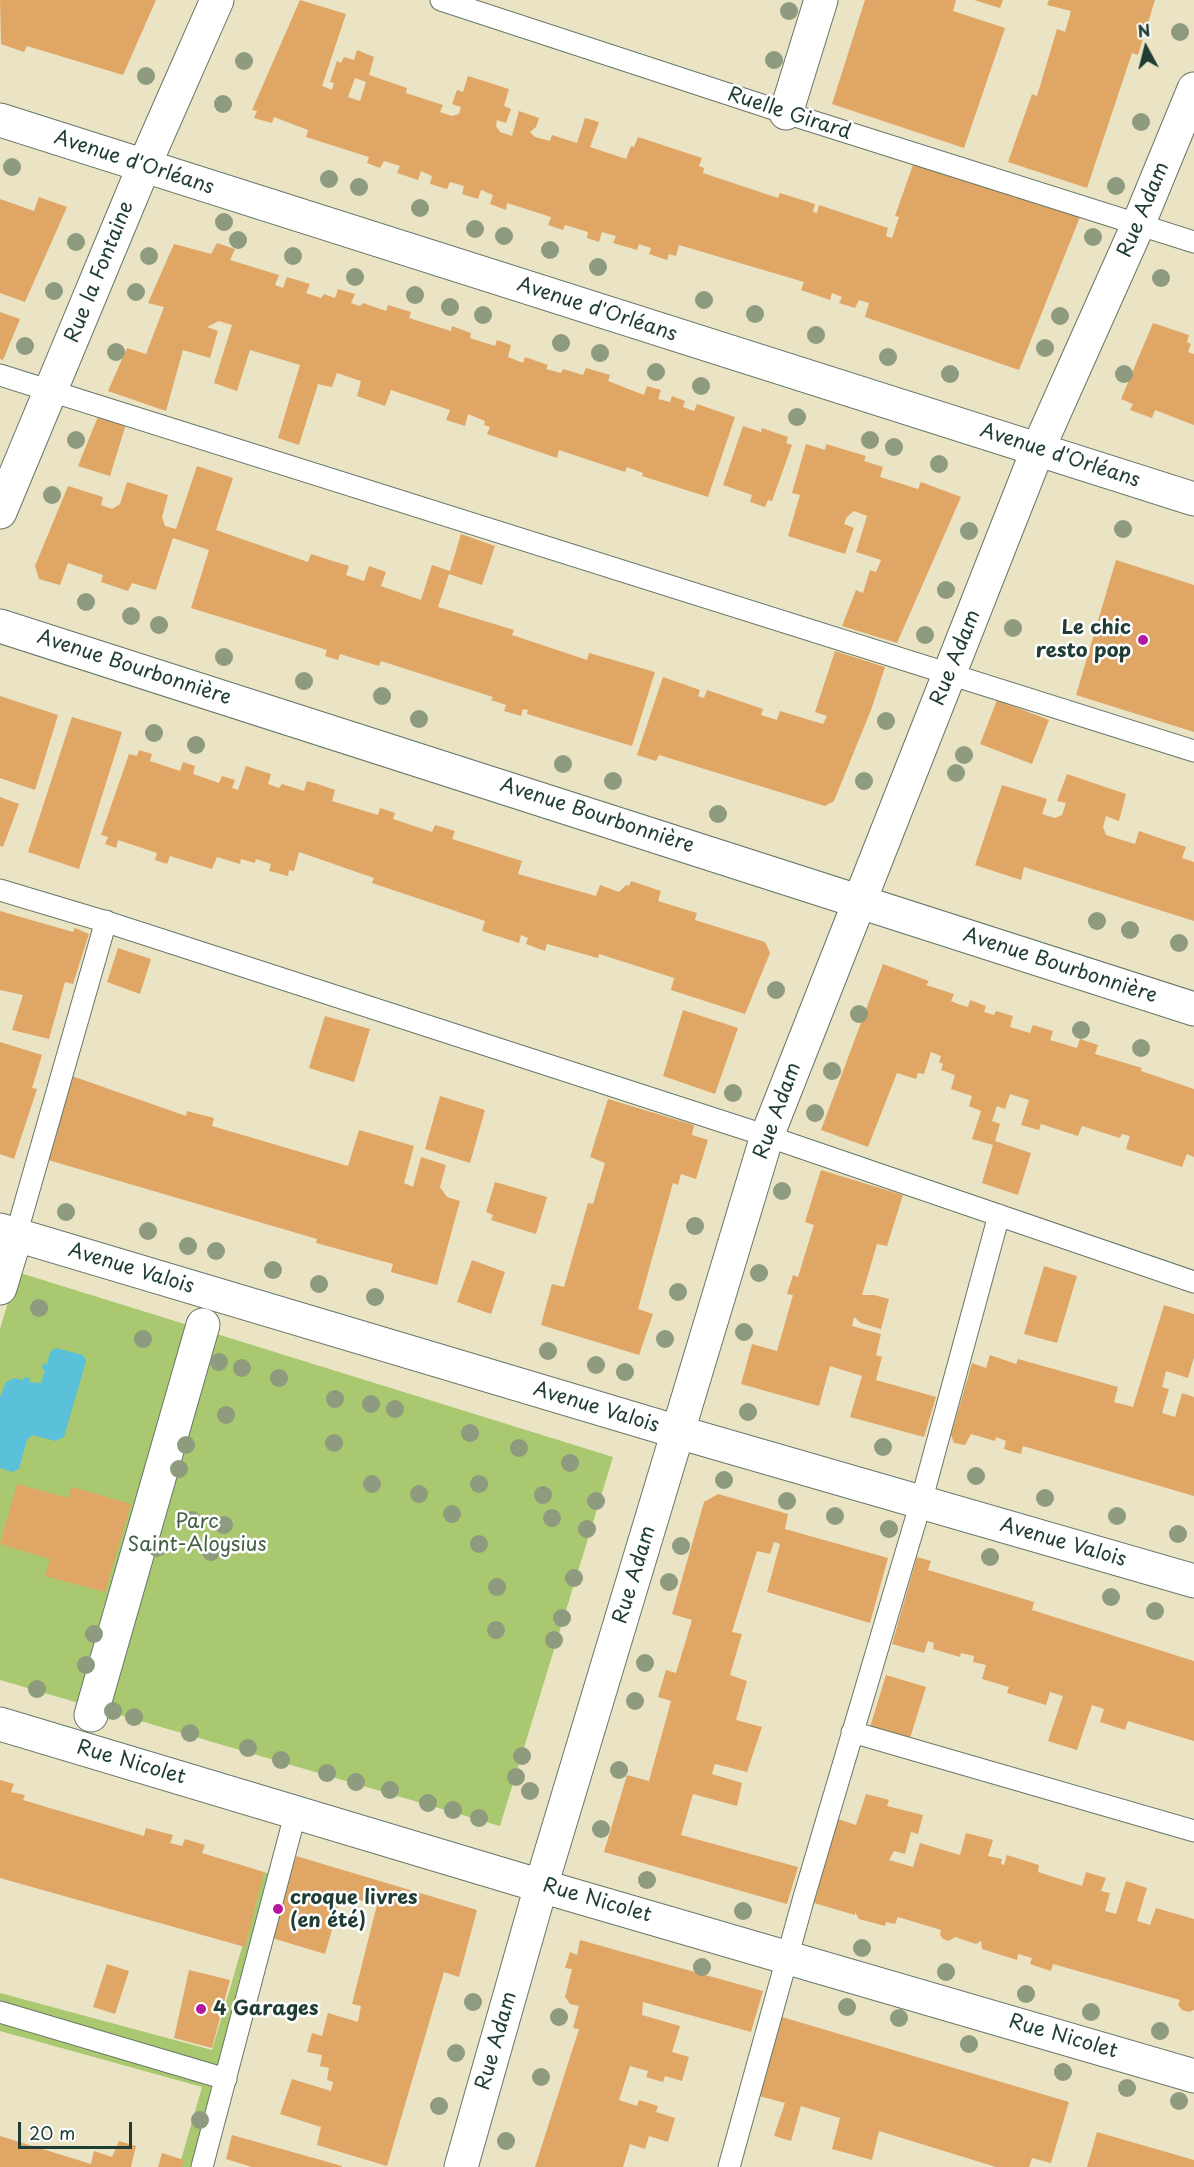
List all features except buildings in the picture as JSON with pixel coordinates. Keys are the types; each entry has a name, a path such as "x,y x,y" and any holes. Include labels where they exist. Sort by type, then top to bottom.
{"street":[{"name":"Rue la Fontaine","path":"0,512 144,166 216,0"},
{"path":"786,113 821,0"},
{"name":"Rue Adam","path":"461,2167 541,1886 767,1136 1038,449 1138,225 1194,89"},
{"name":"Avenue d'Orléans","path":"0,120 1194,499"},
{"name":"Avenue Bourbonnière","path":"0,626 1194,1009"},
{"path":"0,1288 8,1233"},
{"name":"Avenue Valois","path":"8,1233 678,1432 1194,1581"},
{"path":"91,1716 203,1325"},
{"name":"Rue Nicolet","path":"0,1724 541,1886 1194,2076"}],"lane":[{"name":"Ruelle Girard","path":"441,0 786,113 1194,242"},
{"path":"0,375 1194,751"},
{"path":"0,890 106,921 767,1136 1194,1282"},
{"path":"8,1233 106,921"},
{"path":"729,2167 852,1732 921,1502 999,1215"},
{"path":"852,1732 1194,1831"},
{"path":"202,2167 296,1811"},
{"path":"0,2012 226,2079"}],"green space":[{"name":"Parc Saint-Aloysius","path":"17,1272 613,1457 500,1826 0,1680 0,1329"},
{"path":"264,1872 290,1880 211,2167 179,2167 202,2087 0,2031 0,1993 212,2050"}],"water":[{"path":"56,1348 83,1355 86,1361 64,1437 55,1441 32,1435 27,1440 19,1469 12,1472 0,1468 0,1397 6,1382 15,1378 23,1380 25,1377 30,1378 29,1382 41,1383 45,1370 42,1369 43,1363 47,1364 50,1352"}],"place":[{"name":"Le chic resto pop","path":"1143,640"},
{"name":"croque livres (en été)","path":"278,1909"},
{"name":"4 Garages","path":"201,2009"}]}
